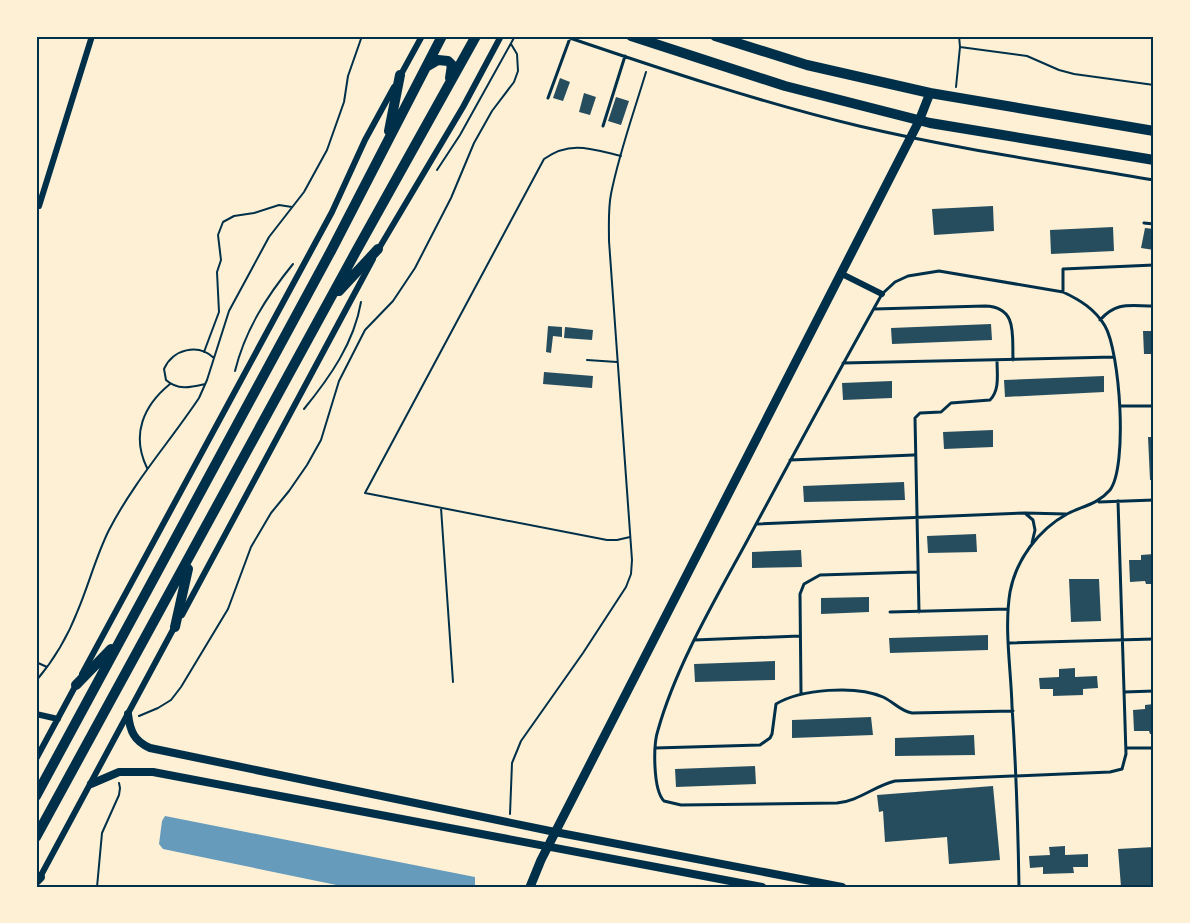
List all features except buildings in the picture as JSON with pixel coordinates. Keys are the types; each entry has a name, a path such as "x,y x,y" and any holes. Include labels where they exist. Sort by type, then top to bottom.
{"main road":[{"path":"36,796 331,251 441,36"},
{"path":"36,837 476,36"},
{"path":"631,36 785,86 919,121 1154,160"},
{"path":"715,36 807,64 930,93 1154,131"},
{"path":"425,68 438,60 448,61 452,64 449,85"},
{"path":"388,141 400,75"},
{"path":"530,887 555,832 919,121 930,93"},
{"path":"330,300 378,249"},
{"path":"175,627 190,556"},
{"path":"76,685 121,638"}],"street":[{"path":"39,206 92,36"},
{"path":"36,759 332,212 365,140 422,36"},
{"path":"37,881 131,716 175,627 378,249 463,107 501,36"},
{"path":"840,273 882,294"},
{"path":"36,714 58,719"},
{"path":"131,716 131,731 138,743 150,748 510,823 842,887"},
{"path":"91,784 116,773 134,771 165,774 762,887"}],"lane":[{"path":"564,36 786,107 910,137 1154,180"},
{"path":"548,98 570,38"},
{"path":"603,126 625,56"},
{"path":"1144,223 1154,225"},
{"path":"1063,292 1063,269 1154,265"},
{"path":"1097,502 1115,482 1119,406 1114,357 1105,326 1092,310 1078,299 1063,292 939,271 908,276 895,282 882,294 843,363 685,659 657,731 655,748 660,796 670,803 681,805 837,803 854,800 876,787 895,781 1117,771 1125,765 1126,748 1118,501"},
{"path":"1100,320 1108,310 1117,305 1154,306"},
{"path":"874,309 985,306 999,308 1008,316 1011,325 1013,360"},
{"path":"843,363 1114,357"},
{"path":"919,612 914,423 916,415 940,412 951,404 990,400 997,386 997,360"},
{"path":"1119,406 1154,406"},
{"path":"790,460 915,455"},
{"path":"1032,544 1053,523 1097,502 1154,500"},
{"path":"756,524 1024,513 1068,514"},
{"path":"1019,887 1008,609 1016,572 1035,534 1033,520 1024,513"},
{"path":"801,693 800,594 801,588 808,580 820,575 917,572"},
{"path":"890,612 1008,609"},
{"path":"694,640 800,636"},
{"path":"1009,643 1154,639"},
{"path":"655,748 760,745 772,734 776,704 801,693 855,691 871,693 912,713 1013,711"},
{"path":"1124,692 1154,691"},
{"path":"1126,748 1154,749"}],"path":[{"path":"36,681 47,668 77,613 93,566 109,530 147,468 188,414 205,384 229,311 269,237 303,192 327,150 344,102 348,76 363,36"},
{"path":"955,98 959,36"},
{"path":"131,716 158,708 171,700 228,609 251,547 271,513 307,465 321,440 339,381 365,330 393,301 415,268 451,198 474,143 492,111 514,82 518,71 518,54 511,44"},
{"path":"960,47 1027,56 1074,74 1154,85"},
{"path":"510,823 512,763 521,741 583,653 626,587 631,574 609,214 610,195 648,63"},
{"path":"621,156 589,148 572,148 557,150 544,159 365,493 607,540 630,537"},
{"path":"204,352 219,312 217,272 221,260 218,235 223,222 234,216 254,213 279,205 292,207"},
{"path":"205,384 183,387 170,384 166,380 164,369 170,358 181,352 204,352 214,359"},
{"path":"587,360 617,362"},
{"path":"147,468 139,446 141,426 154,401 170,384"},
{"path":"441,508 453,682"},
{"path":"36,662 47,668"},
{"path":"97,887 102,833 120,788 116,773"}],"water":[{"path":"165,816 475,877 475,887 346,887 163,849 159,844 162,821"}]}
